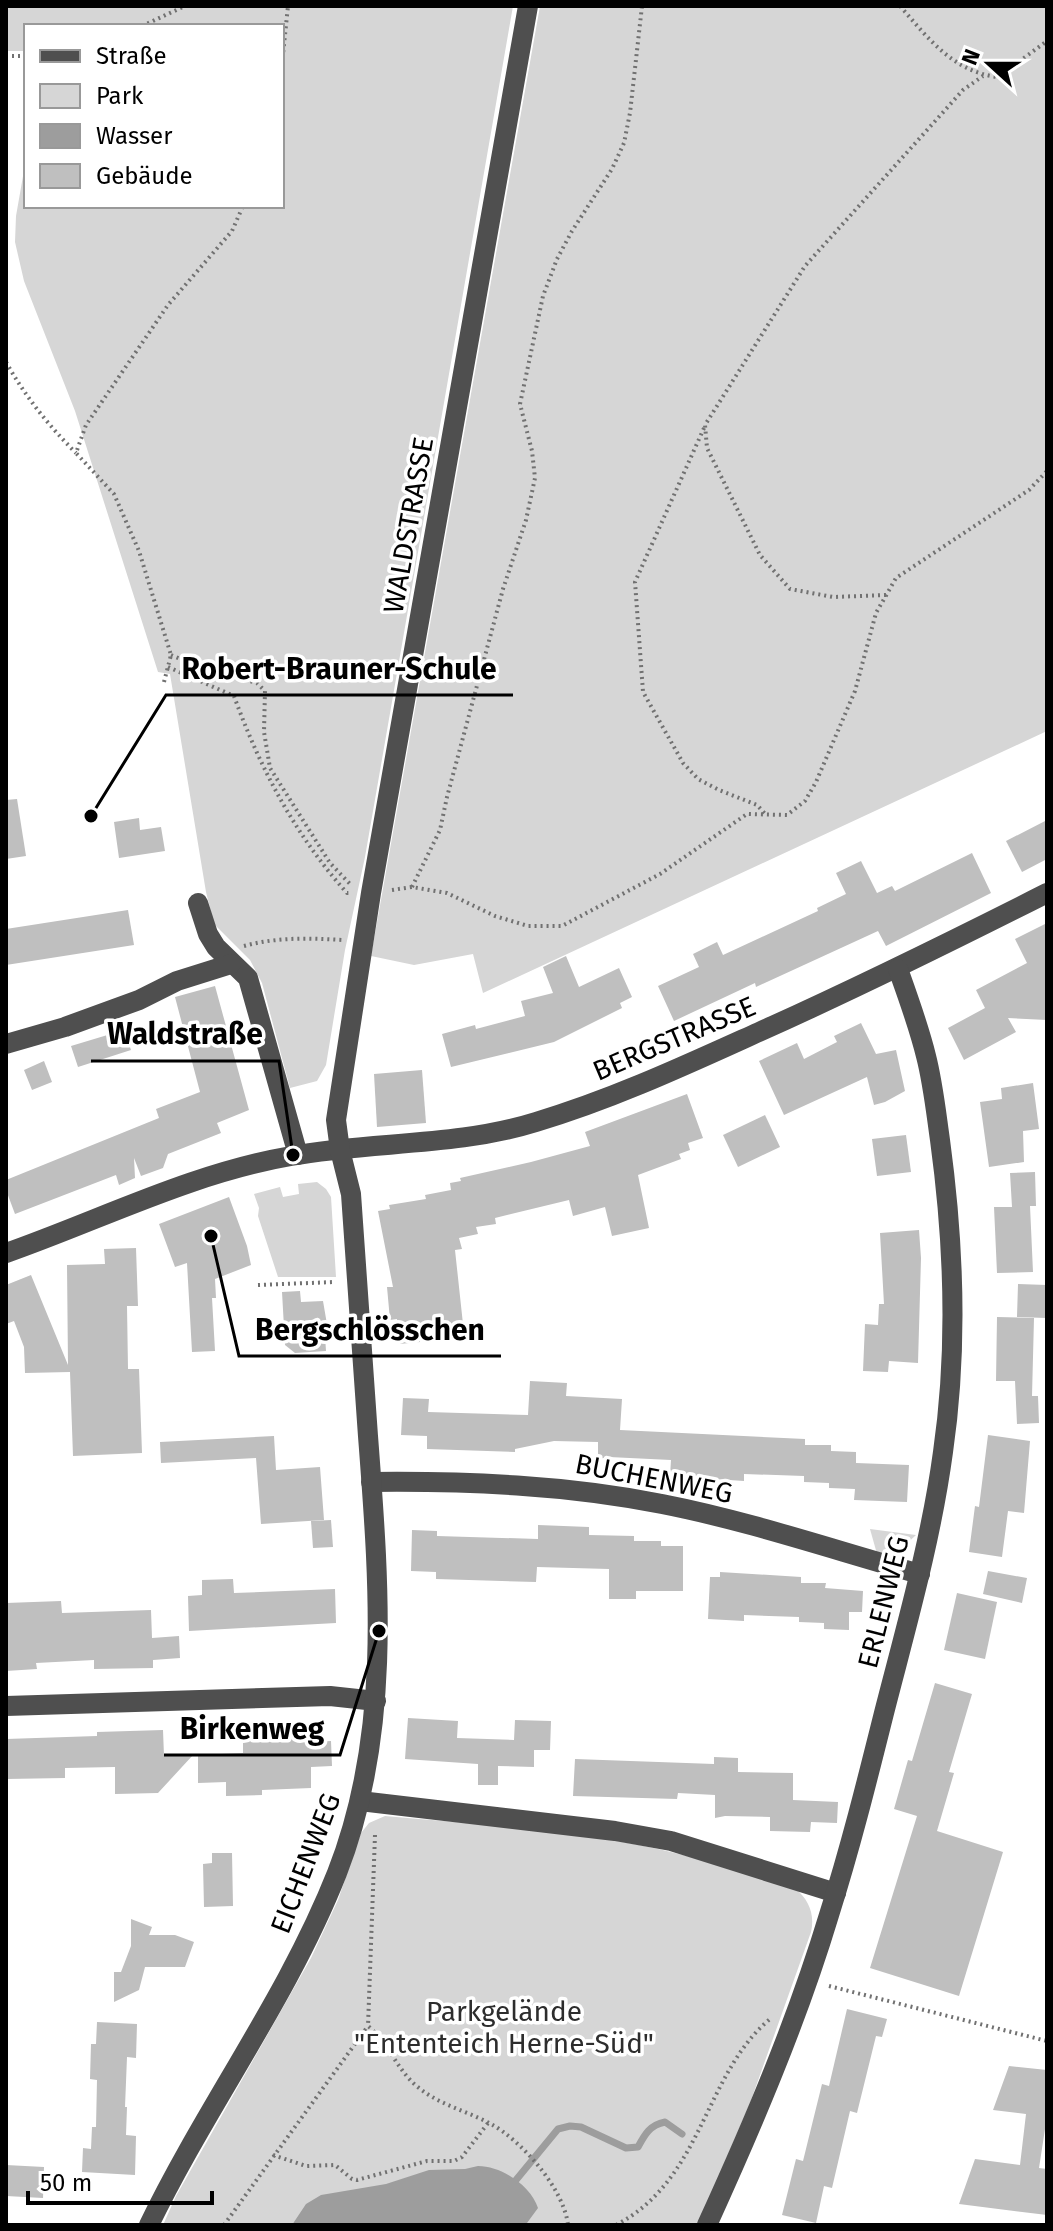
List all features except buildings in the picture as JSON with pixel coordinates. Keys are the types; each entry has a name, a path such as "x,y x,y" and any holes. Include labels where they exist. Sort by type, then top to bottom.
{"street":[{"name":"WALDSTRASSE","path":"340,1150 336,1120 363,941 528,6"},
{"name":"BERGSTRASSE","path":"6,1253 164,1193 238,1169 298,1155 469,1137 533,1123 668,1074 898,969 1047,893"},
{"path":"198,903 208,934 231,964 248,978 298,1155"},
{"path":"6,1044 80,1022 139,1000 177,981 231,964"},
{"name":"ERLENWEG","path":"707,2225 748,2136 836,1893 920,1574 941,1466 950,1397 951,1235 926,1056 898,969"},
{"name":"EICHENWEG","path":"149,2225 314,1928 338,1870 360,1801 376,1701 379,1631 351,1194 340,1150"},
{"name":"BUCHENWEG","path":"371,1482 501,1483 592,1492 664,1504 920,1574"},
{"path":"6,1706 330,1696 376,1701"},
{"path":"360,1801 615,1831 657,1839 726,1857 836,1893"}],"path":[{"path":"146,24 185,6"},
{"path":"284,45 288,6"},
{"path":"642,6 624,143 612,169 557,259 543,296 520,404 532,451 535,478 532,492 503,589 440,830 412,887 447,893 495,916 528,926 562,926 660,874 747,814 787,815 805,801 816,782 855,691 876,613 896,578 1029,490 1047,471"},
{"path":"900,6 942,53 983,76 998,77 1047,41"},
{"path":"767,816 757,805 698,779 683,763 643,692 635,582 705,425 805,266 963,90 983,76"},
{"path":"76,453 86,425 168,305 232,231 242,208"},
{"path":"6,362 41,416 114,494 139,551 171,655 164,682"},
{"path":"705,425 707,448 760,555 790,589 833,597 886,595"},
{"path":"171,655 197,666 257,683 265,691 264,732 270,768 330,863 351,884 371,893"},
{"path":"168,667 234,696 254,751 300,833 325,869 347,893 371,893"},
{"path":"231,964 244,946 266,940 304,937 363,941"},
{"path":"258,1285 357,1281"},
{"path":"224,2225 368,2026 376,1824 360,1801"},
{"path":"807,1980 1047,2041"},
{"path":"616,2225 654,2196 675,2172 743,2047 758,2029 780,2010 794,2014"},
{"path":"368,2026 378,2034 416,2087 437,2101 488,2123 506,2134 525,2152 565,2207 568,2225"},
{"path":"273,2155 306,2166 335,2165 352,2179 364,2180 427,2161 454,2161 462,2157 488,2123"}],"green space":[{"path":"6,6 513,6 365,857 345,950 326,1065 317,1081 290,1088 262,983 250,960 214,924 170,674 158,672 75,411 24,281 15,242 24,170 24,208 284,208 284,24 24,24 24,51 6,51"},
{"path":"540,6 1047,6 1047,731 483,993 473,954 414,965 371,956"},
{"path":"317,1182 331,1197 336,1277 278,1277 254,1194 280,1187 283,1197 299,1194 298,1184"},
{"path":"870,1529 916,1535 902,1548 877,1554"},
{"name":"Parkgelände \"Ententeich Herne-Süd\"","path":"385,1816 535,1830 647,1847 795,1888 804,1897 811,1913 811,1932 750,2103 698,2225 163,2225 176,2196 311,1958 338,1900 361,1833 369,1823"}],"water":[{"path":"478,2166 506,2173 529,2192 538,2208 527,2223 292,2225 306,2204 321,2195 386,2184 429,2170"}],"waterway":[{"path":"516,2180 558,2129 581,2127 626,2148 638,2147 648,2131 665,2122 682,2134"}],"place":[{"name":"Robert-Brauner-Schule","path":"91,816"},
{"name":"Waldstraße","path":"293,1155"},
{"name":"Bergschlösschen","path":"211,1236"},
{"name":"Birkenweg","path":"379,1631"}]}
